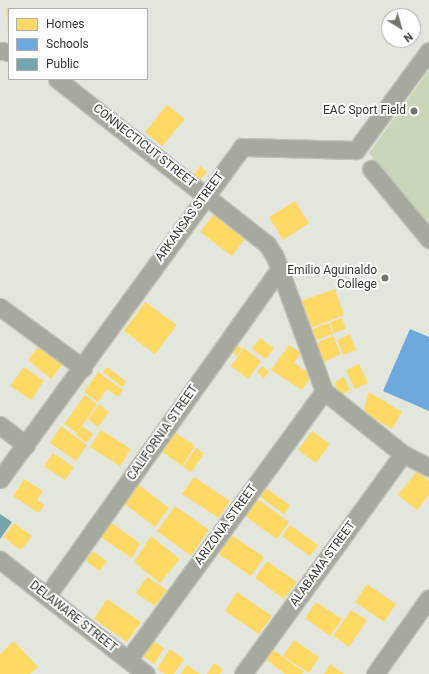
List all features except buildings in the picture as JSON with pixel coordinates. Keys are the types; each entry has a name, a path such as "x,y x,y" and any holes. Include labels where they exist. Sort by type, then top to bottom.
{"street":[{"name":"ARKANSAS STREET","path":"0,480 83,368 242,147 356,150 429,51"},
{"name":"CONNECTICUT STREET","path":"58,80 267,244 275,257 324,391"},
{"path":"371,169 429,239"},
{"name":"CALIFORNIA STREET","path":"47,596 279,270"},
{"path":"0,307 83,368"},
{"path":"324,391 403,454 429,467"},
{"name":"ARIZONA STREET","path":"128,660 324,391"},
{"path":"0,425 26,445"},
{"name":"ALABAMA STREET","path":"243,674 403,454"},
{"name":"DELAWARE STREET","path":"0,560 146,674"},
{"path":"375,674 429,598"}],"green space":[{"name":"EAC Sport Field","path":"429,70 429,229 369,153"}],"place":[{"name":"EAC Sport Field","path":"414,111"},
{"name":"Emilio Aguinaldo College","path":"385,278"}]}
